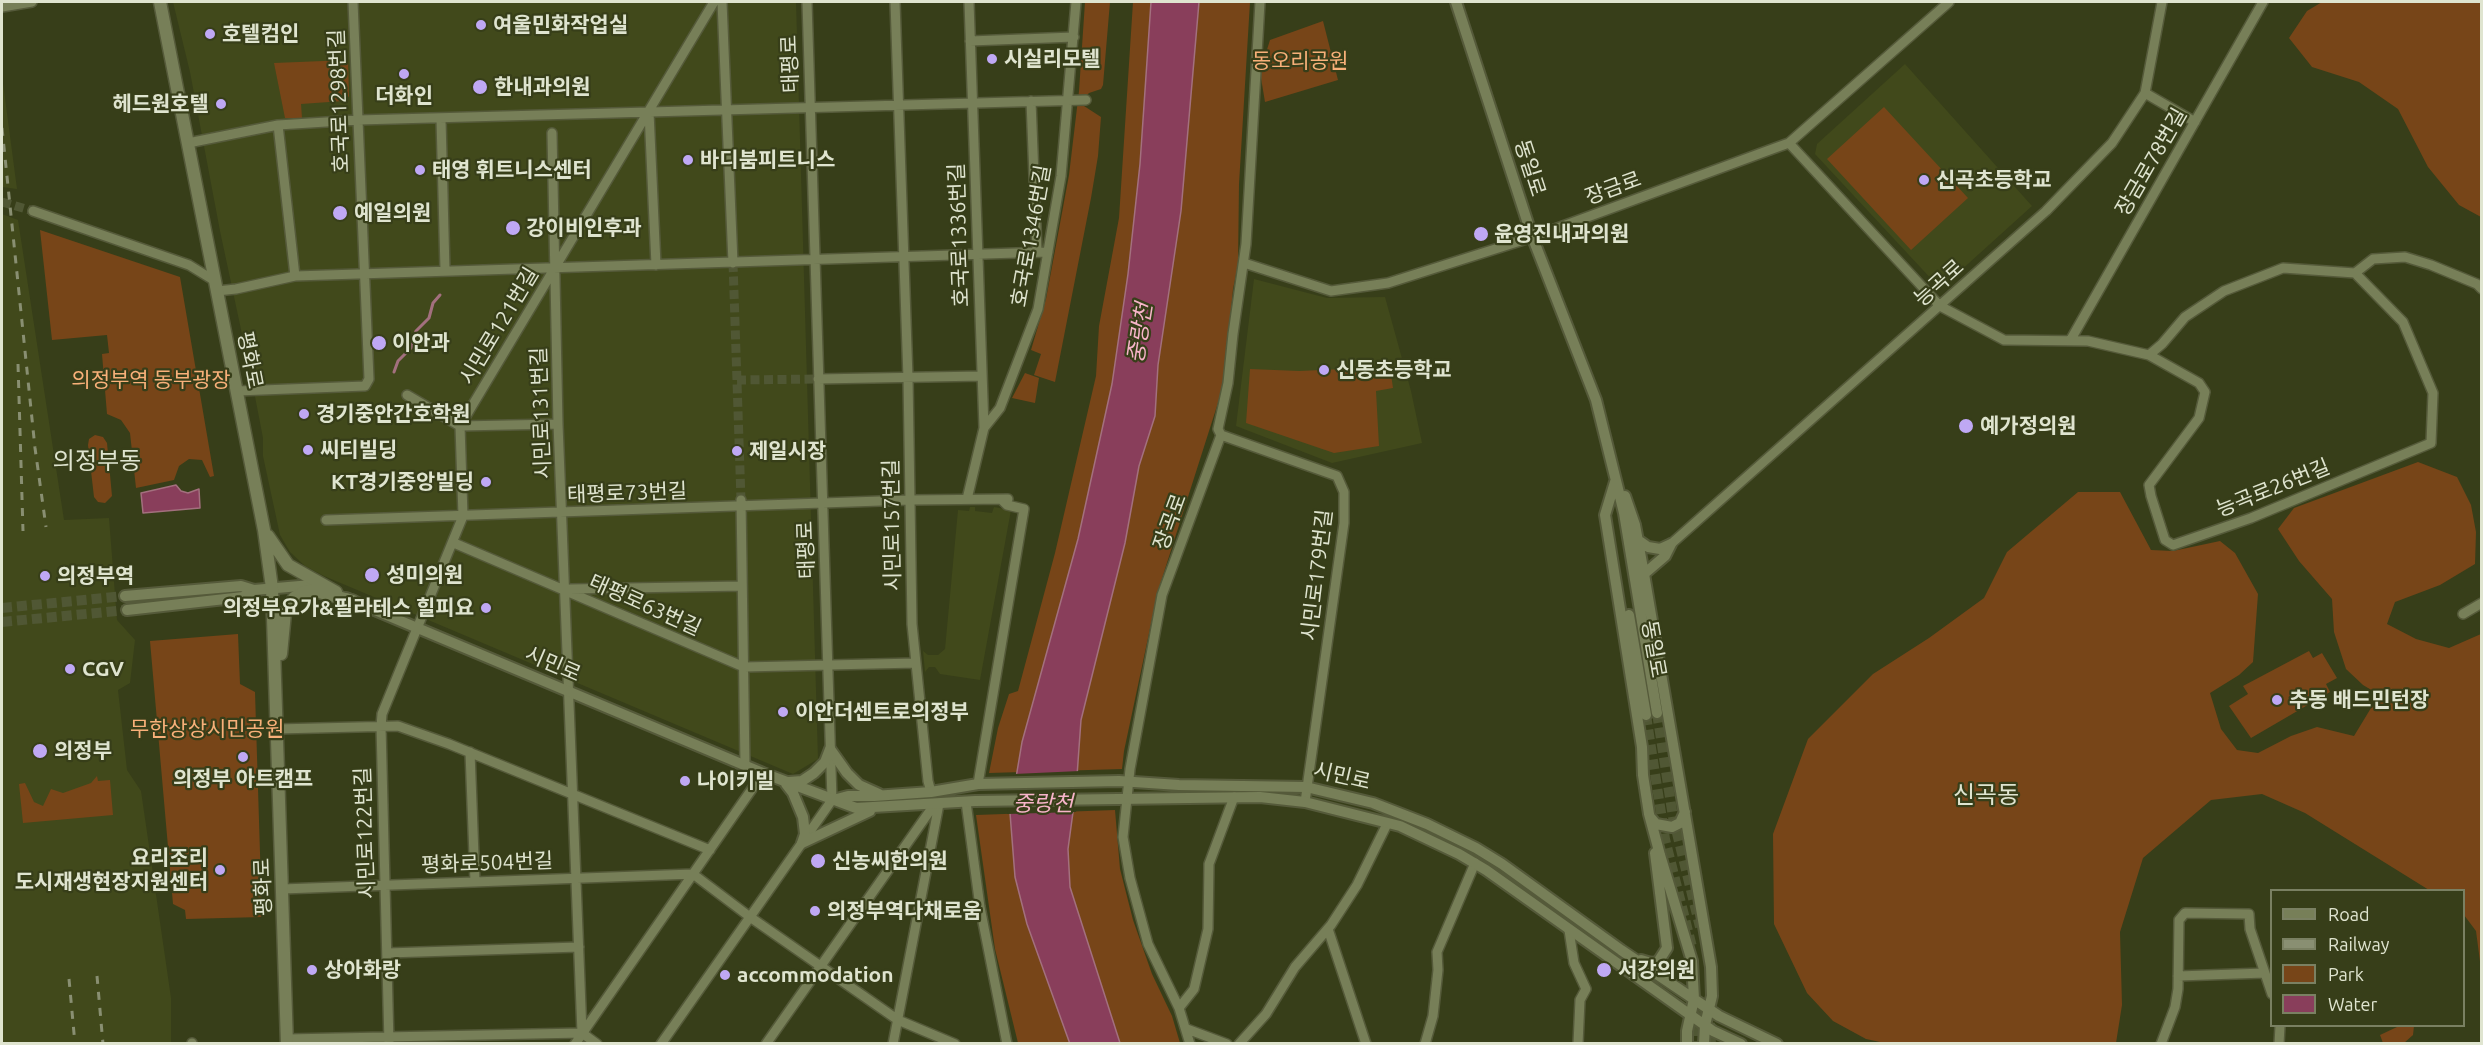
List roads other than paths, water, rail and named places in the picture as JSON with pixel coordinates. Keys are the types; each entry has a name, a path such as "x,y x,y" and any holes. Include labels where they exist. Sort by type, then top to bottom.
{"main road":[{"name":"평화로","path":"160,2 264,530 272,588 287,1041"},
{"path":"264,530 288,565 353,601"},
{"path":"276,700 285,613 290,602 300,594 309,591 353,601"}],"street":[{"path":"2,4 32,2"},
{"name":"호국로1298번길","path":"237,391 365,386 369,379 353,2"},
{"name":"시민로121번길","path":"460,426 714,2"},
{"path":"722,2 734,263"},
{"name":"태평로","path":"807,2 832,800"},
{"name":"시민로157번길","path":"895,2 908,378 912,624 931,792"},
{"name":"호국로1336번길","path":"969,2 984,428"},
{"name":"호국로1346번길","path":"967,499 984,428 1000,408 1038,309 1061,176 1076,2"},
{"name":"장곡로","path":"1190,1044 1188,1029 1148,944 1130,878 1123,837 1124,782 1162,595 1221,435 1218,429 1228,383 1244,263 1260,2"},
{"name":"동일로","path":"1456,2 1533,237 1596,400 1615,481 1612,515 1651,714"},
{"name":"장금로","path":"1244,263 1331,291 1388,283 1533,237 1789,143 1949,2"},
{"name":"능곡로","path":"1671,544 2046,211 2112,143 2145,93 2162,2"},
{"name":"장금로78번길","path":"2070,341 2263,2"},
{"path":"970,41 1074,36"},
{"path":"2145,93 2195,122"},
{"path":"1031,100 1037,252"},
{"path":"188,143 278,125 358,120 1086,100"},
{"path":"649,111 656,265"},
{"path":"441,119 445,270"},
{"path":"278,125 295,276"},
{"name":"시민로131번길","path":"552,133 558,424 582,1033"},
{"name":"능곡로26번길","path":"1789,143 1940,306 2004,340 2088,341 2148,355 2199,383 2205,392 2199,418 2149,485 2165,540 2174,545 2251,518 2431,443 2433,393 2403,322 2355,273"},
{"path":"33,211 189,266 216,286 295,276 365,273 814,261 1048,252"},
{"path":"2148,355 2162,344 2185,316 2224,291 2283,268 2355,273 2373,259 2404,257 2431,265 2477,284 2481,289"},
{"path":"2162,344 2159,354 2167,365"},
{"path":"818,379 982,376"},
{"path":"407,395 460,426 558,424"},
{"path":"417,628 454,543 463,516 460,426"},
{"name":"시민로179번길","path":"1221,435 1337,476 1344,492 1344,523 1305,802"},
{"path":"1615,481 1624,492 1638,540 1711,967 1713,993 1705,1025 1704,1044"},
{"path":"1615,481 1605,515 1642,747 1643,775 1667,948 1663,958 1653,963 1621,950"},
{"name":"태평로73번길","path":"326,520 562,513 741,504 1004,499 1007,505 1022,507 1024,510 978,784"},
{"path":"741,504 745,765"},
{"path":"1638,540 1648,547 1660,549 1671,544"},
{"name":"태평로63번길","path":"454,543 744,667 916,663"},
{"path":"1644,573 1665,556 1671,544"},
{"name":"시민로","path":"125,596 241,586 254,590 316,586 763,773 856,808 970,802 1234,797 1305,802 1400,826 1475,863 1690,1015 1741,1044"},
{"path":"564,589 742,586"},
{"name":"시민로","path":"127,610 243,597 254,590"},
{"path":"2463,614 2481,603"},
{"name":"시민로122번길","path":"389,1040 381,726 382,714 417,628"},
{"path":"278,729 398,726 470,752 710,850"},
{"path":"781,780 792,782 808,778 825,762 830,749"},
{"path":"830,749 837,762 859,785 880,795"},
{"path":"470,752 475,882"},
{"path":"575,1044 763,773"},
{"path":"781,780 793,793 803,817 805,834 802,843"},
{"name":"시민로","path":"832,800 848,796 931,792 978,784 1124,782 1306,787 1373,803 1450,835 1502,864 1621,950 1710,1010 1730,1023 1777,1044"},
{"path":"1179,1008 1194,989 1208,929 1209,864 1234,797"},
{"path":"661,1044 832,800"},
{"path":"970,802 980,907 1007,1044"},
{"path":"766,1044 937,804"},
{"path":"893,1044 937,804"},
{"path":"802,843 850,819 880,808"},
{"path":"1649,814 1656,824 1672,827 1682,821 1685,808"},
{"path":"1649,814 1692,961 1694,999 1687,1030 1687,1044"},
{"path":"1239,1044 1266,1014 1295,967 1328,929 1357,885 1387,824"},
{"path":"1425,1044 1434,1007 1438,970 1437,952 1475,863"},
{"path":"693,874 750,917 898,1020 955,1044"},
{"name":"평화로504번길","path":"282,889 693,874"},
{"path":"2161,1044 2175,1007 2179,920 2185,913 2249,914 2250,929 2270,990"},
{"path":"1328,929 1366,1044"},
{"path":"1569,930 1574,963 1587,989 1580,1000 1578,1044"},
{"path":"387,953 579,947"},
{"path":"2178,976 2265,973"},
{"path":"2279,1044 2280,1027"},
{"path":"1188,1029 1227,1044"},
{"path":"287,1041 582,1033 597,1044"}],"water":[{"name":"중랑천","path":"1151,2 1199,2 1181,211 1158,365 1155,416 1139,466 1125,543 1081,720 1076,790 1068,849 1070,887 1120,1043 1070,1044 1027,924 1015,877 1010,813 1022,742 1078,539 1112,384 1128,274 1140,164"},
{"path":"176,485 181,491 188,493 199,489 200,508 143,513 141,493"}],"waterway":[{"path":"394,372 398,361 411,348 416,331 429,318 433,303 440,295"}],"tunnel":[{"path":"2,202 33,211"},
{"path":"733,263 741,500"},
{"path":"737,380 818,379"},
{"path":"2,608 125,596"},
{"path":"2,622 127,610"},
{"path":"1657,713 1673,817 1700,927"},
{"path":"1646,715 1665,839 1692,947"},
{"path":"1697,996 1698,1044"},
{"path":"1710,1023 1711,1044"}],"railway":[{"path":"2,128 35,448 46,527"},
{"path":"18,364 23,531"},
{"path":"97,976 103,1044"},
{"path":"69,979 75,1044"}],"place":[{"name":"여울민화작업실","path":"481,25"},
{"name":"호텔컴인","path":"210,34"},
{"name":"시실리모텔","path":"992,59"},
{"name":"더화인","path":"404,74"},
{"name":"한내과의원","path":"480,87"},
{"name":"헤드원호텔","path":"221,104"},
{"name":"바디붐피트니스","path":"688,160"},
{"name":"태영 휘트니스센터","path":"420,170"},
{"name":"신곡초등학교","path":"1924,180"},
{"name":"예일의원","path":"340,213"},
{"name":"강이비인후과","path":"513,228"},
{"name":"윤영진내과의원","path":"1481,234"},
{"name":"이안과","path":"379,343"},
{"name":"신동초등학교","path":"1324,370"},
{"name":"경기중안간호학원","path":"304,414"},
{"name":"예가정의원","path":"1966,426"},
{"name":"씨티빌딩","path":"308,450"},
{"name":"제일시장","path":"737,451"},
{"name":"KT경기중앙빌딩","path":"486,482"},
{"name":"성미의원","path":"372,575"},
{"name":"의정부역","path":"45,576"},
{"name":"의정부요가&필라테스 힐피요","path":"486,608"},
{"name":"CGV","path":"70,669"},
{"name":"추동 배드민턴장","path":"2277,700"},
{"name":"이안더센트로의정부","path":"783,712"},
{"name":"의정부","path":"40,751"},
{"name":"의정부 아트캠프","path":"243,757"},
{"name":"나이키빌","path":"685,781"},
{"name":"신농씨한의원","path":"818,861"},
{"name":"요리조리 도시재생현장지원센터","path":"220,870"},
{"name":"의정부역다채로움","path":"815,911"},
{"name":"상아화랑","path":"312,970"},
{"name":"서강의원","path":"1604,970"},
{"name":"accommodation","path":"725,975"}],"district":[{"name":"의정부동","path":"97,461"},
{"name":"신곡동","path":"1986,795"}],"park label":[{"name":"동오리공원","path":"1300,61"},
{"name":"의정부역 동부광장","path":"151,380"},
{"name":"무한상상시민공원","path":"207,729"}]}
